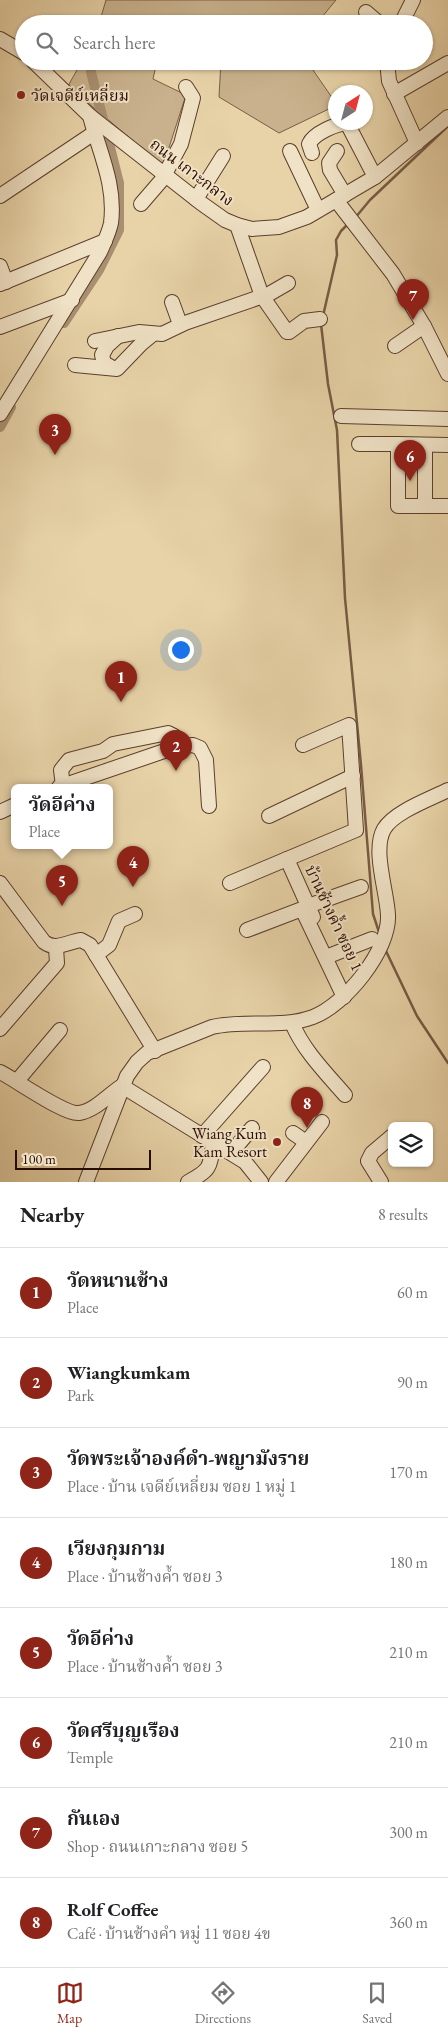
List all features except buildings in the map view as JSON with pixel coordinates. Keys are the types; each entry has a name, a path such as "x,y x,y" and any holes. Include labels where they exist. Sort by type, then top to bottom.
{"street":[{"path":"406,15 413,0"},
{"path":"366,12 370,15"},
{"path":"0,39 15,48"},
{"path":"394,94 448,63"},
{"name":"ถนน เกาะกลาง","path":"41,70 90,116 196,199 225,220 252,228 279,227 294,223 318,210 341,201 375,177 448,117"},
{"path":"388,70 389,81 394,94 417,143"},
{"path":"142,204 165,174 181,144 193,98 186,87"},
{"path":"0,414 22,375 72,300 105,241 110,224 111,192 104,158 94,133 90,116"},
{"path":"312,153 309,144 311,138 347,123 375,177"},
{"path":"0,196 94,133"},
{"path":"290,151 318,210"},
{"path":"337,151 329,163 341,201 354,225 393,274 424,326 448,374"},
{"path":"196,199 223,156"},
{"path":"237,225 262,296 288,332 304,321 320,320"},
{"path":"0,266 3,283 105,241"},
{"path":"95,341 138,332 162,334 180,324 262,296 288,283"},
{"path":"0,326 72,300"},
{"path":"172,302 180,324"},
{"path":"396,346 424,326"},
{"path":"75,365 117,369 153,334"},
{"path":"113,368 104,363 102,355 107,346 119,336"},
{"path":"438,352 448,340"},
{"path":"341,416 448,419"},
{"path":"360,444 448,445"},
{"path":"398,444 398,506 448,506"},
{"path":"425,444 425,506"},
{"path":"230,883 356,830 349,726 302,745"},
{"path":"60,784 61,770 69,760 103,751 113,744 168,733 174,736 176,747"},
{"path":"66,784 176,747 193,745 200,748 206,760 209,806"},
{"path":"268,816 353,776"},
{"path":"86,1182 122,1086 137,1062 147,1054 212,1026 224,1024 292,1023 304,1020 326,1011 346,994 365,973 379,941 388,930 388,913 379,848 384,829 398,815 448,790"},
{"name":"บ้านช้างค้ำ ซอย 1","path":"287,860 331,955 346,994"},
{"path":"0,883 49,946 56,948 81,940 90,945 155,1051"},
{"path":"308,906 362,887"},
{"path":"247,930 302,909 346,994"},
{"path":"96,956 109,945 119,921 135,914"},
{"path":"331,955 379,941"},
{"path":"0,1029 58,963 56,948"},
{"path":"292,1023 296,1035 345,1095"},
{"path":"17,1081 60,1030"},
{"path":"188,1182 206,1173 211,1162 207,1139 263,1067"},
{"path":"0,1072 70,1113 85,1112 122,1086"},
{"path":"122,1086 232,1153 245,1162 261,1182"},
{"path":"276,1182 322,1122"},
{"path":"232,1153 252,1128"},
{"path":"293,1133 306,1142"},
{"path":"381,1182 368,1161 372,1153 388,1139"}],"shaded area":[{"path":"106,0 336,0 324,15 102,15"},
{"path":"77,70 155,70 153,79 186,95 163,166 68,86"},
{"path":"220,70 313,70 328,92 328,109 279,133 219,97"}],"waterway":[{"path":"64,323 99,270 119,230 119,183 91,72"},
{"path":"355,218 370,200 447,127"},
{"path":"323,316 337,255 336,240 349,223"},
{"path":"321,324 328,384 337,430 345,598 373,914 379,932"},
{"path":"0,427 11,407"},
{"path":"385,949 417,1016 448,1063"}],"place":[{"name":"วัดเจดีย์เหลี่ยม","path":"21,95"},
{"name":"กันเอง","path":"413,320"},
{"name":"วัดพระเจ้าองค์ดำ-พญามังราย","path":"55,455"},
{"name":"วัดศรีบุญเรือง","path":"410,481"},
{"name":"วัดหนานช้าง","path":"121,702"},
{"name":"Wiangkumkam","path":"176,771"},
{"name":"เวียงกุมกาม","path":"133,887"},
{"name":"วัดอีค่าง","path":"62,906"},
{"name":"Rolf Coffee","path":"307,1128"},
{"name":"Wiang Kum Kam Resort","path":"277,1142"}]}
